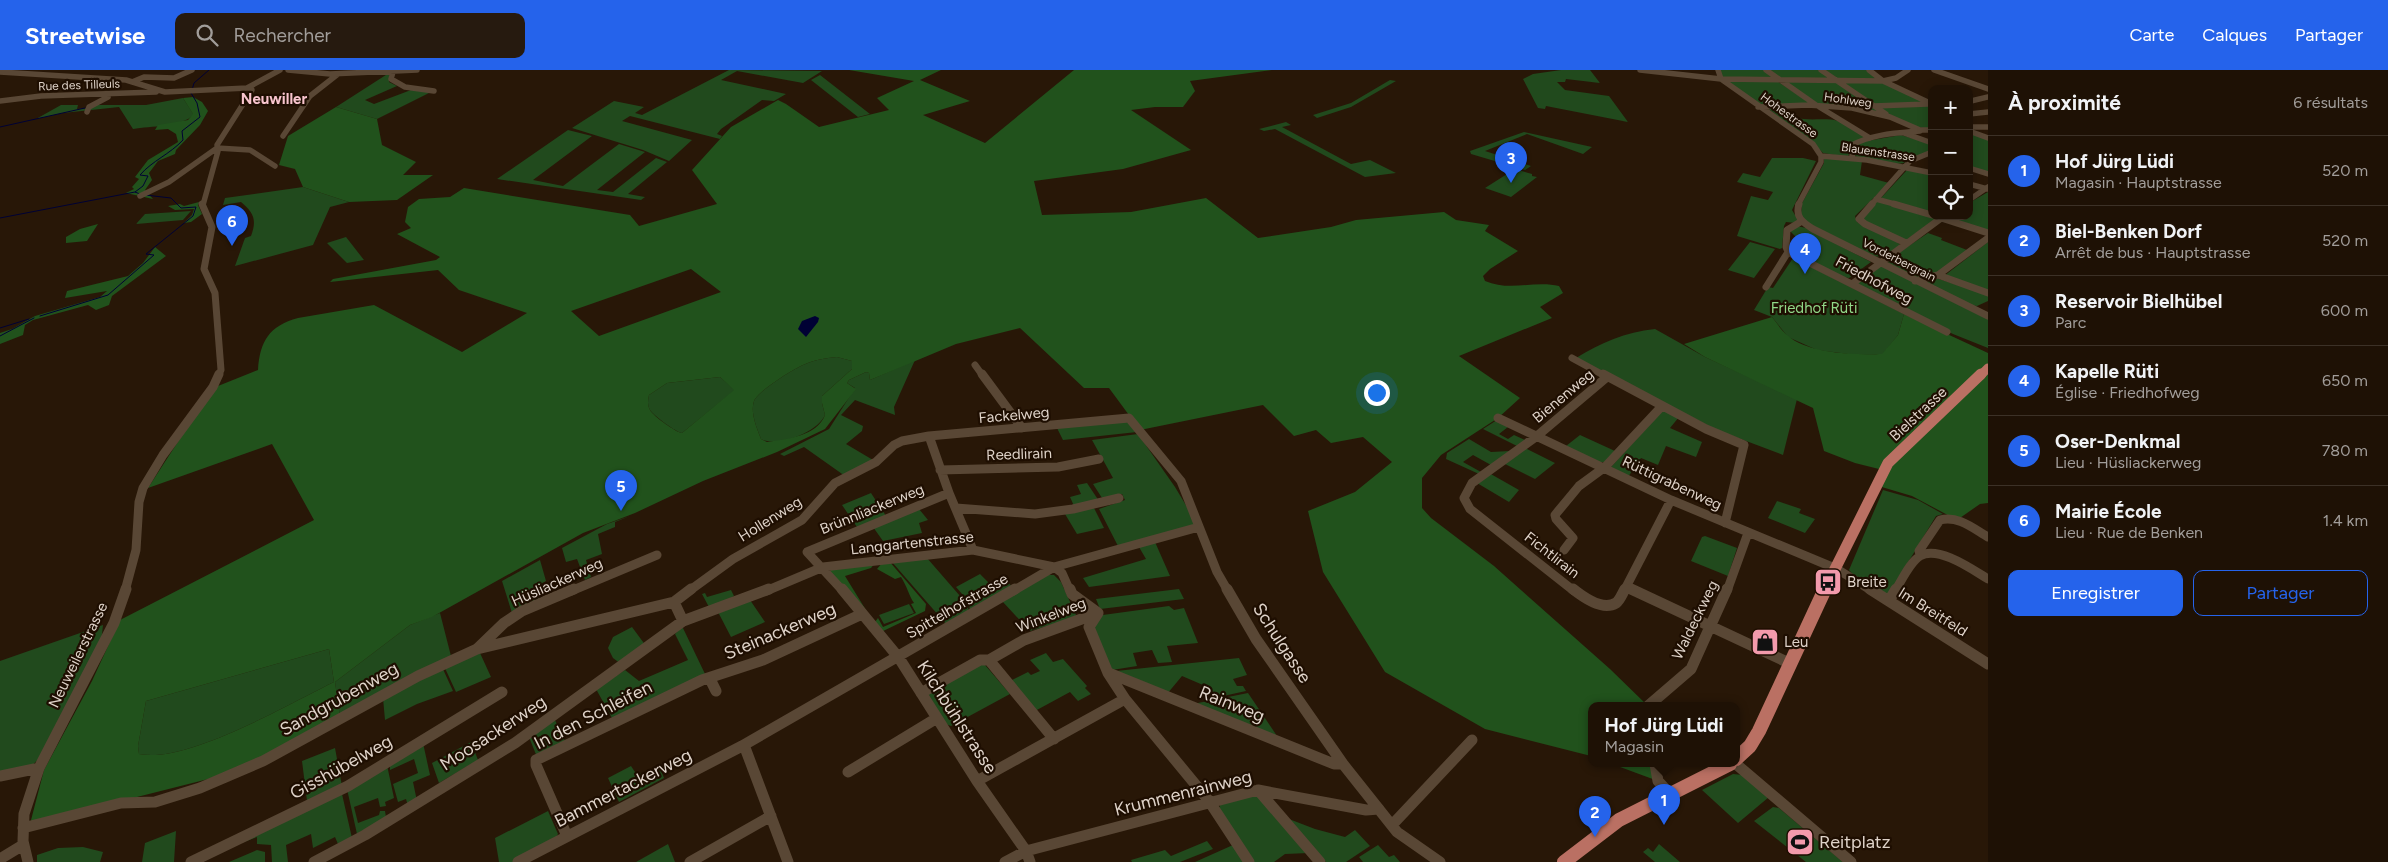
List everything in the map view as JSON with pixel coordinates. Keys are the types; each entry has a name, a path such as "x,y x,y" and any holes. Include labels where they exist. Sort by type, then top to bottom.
{"main road":[{"name":"Bielstrasse","path":"1740,755 1755,739 1789,663 1888,463 1988,368"},
{"path":"1564,862 1619,820 1724,767"}],"street":[{"path":"132,82 144,77 174,78 192,70"},
{"path":"140,196 169,182 217,148 252,90 251,87 280,70"},
{"path":"288,70 324,74 417,70"},
{"path":"324,74 331,70"},
{"path":"1640,70 1721,79 1883,81 1893,80 1908,70"},
{"path":"1718,70 1721,79"},
{"path":"1766,70 1816,105 1870,138"},
{"path":"1821,70 1890,117"},
{"path":"1869,70 1883,81 1928,102"},
{"path":"1934,70 1986,88"},
{"path":"0,72 126,80 159,92"},
{"path":"393,72 391,79 397,84 434,91"},
{"path":"283,136 310,96 338,74"},
{"name":"Hohestrasse","path":"1721,79 1810,142 1821,156 1821,162 1798,208 1797,213 1802,222"},
{"path":"102,95 126,80"},
{"name":"Rue des Tilleuls","path":"0,101 41,96 113,95 251,87"},
{"path":"1973,90 1986,88"},
{"path":"87,112 89,106 113,95"},
{"path":"1973,101 1988,97"},
{"path":"1874,106 1928,103"},
{"name":"Hohlweg","path":"1758,107 1816,105 1852,108 1890,117 1920,130 1928,130"},
{"path":"1973,114 1988,112"},
{"path":"1973,124 1980,127"},
{"path":"1973,128 1988,127"},
{"path":"1853,159 1850,146 1854,143 1870,138 1920,130"},
{"path":"1973,132 1988,138"},
{"path":"1902,133 1928,142"},
{"path":"217,148 250,150 275,166"},
{"path":"216,299 204,268 212,225 202,205 218,151 217,148"},
{"path":"1906,243 1865,224 1859,219 1910,161 1928,154"},
{"name":"Blauenstrasse","path":"1821,156 1853,159 1928,172"},
{"path":"1973,169 1988,174"},
{"path":"1973,185 1987,188"},
{"path":"1973,197 1987,188"},
{"path":"1876,199 1928,213"},
{"path":"1852,284 1933,220"},
{"path":"1950,220 1988,233"},
{"path":"1766,287 1788,252 1786,248 1787,230 1802,222"},
{"name":"Vorderbergrain","path":"1802,222 1812,229 1988,316"},
{"path":"1915,281 1938,275 1988,238"},
{"name":"Friedhofweg","path":"1788,252 1947,332"},
{"path":"1938,275 1988,293"},
{"name":"Neuweilerstrasse","path":"28,862 23,845 23,828 28,799 39,768 93,668 114,623 126,589 136,550 139,502 145,484 219,374 221,359 216,299"},
{"name":"Bienenweg","path":"1572,358 1706,429 1744,445 1725,523"},
{"path":"975,365 1022,428"},
{"name":"Bienenweg","path":"1536,436 1607,377"},
{"path":"1564,550 1573,538 1556,519 1555,515 1581,483 1605,467 1662,406"},
{"name":"Fackelweg","path":"902,441 929,436 1129,418"},
{"name":"Schulgasse","path":"1129,418 1154,446 1180,481 1213,564 1229,594 1269,658 1343,764 1408,842 1440,862"},
{"name":"Rüttigrabenweg","path":"1498,418 1605,467 1671,500 1837,569"},
{"path":"929,436 940,470 973,550"},
{"name":"Fichtlirain","path":"1536,436 1472,483 1464,498 1468,505 1583,597 1601,605 1610,606 1618,602 1671,500"},
{"name":"Hollenweg","path":"674,602 733,559 802,520 835,484 876,462 894,445 902,441"},
{"name":"Reedlirain","path":"940,470 1058,467 1098,459"},
{"name":"Brünnliackerweg","path":"807,552 949,493"},
{"path":"956,508 1026,514 1046,513 1119,498"},
{"path":"1889,601 1920,555 1919,551 1940,520 1947,518 1958,520 1988,537"},
{"name":"Spittelhofstrasse","path":"744,744 899,658 1054,567 1199,527"},
{"name":"Waldeckweg","path":"1653,702 1691,669 1712,628 1748,533"},
{"name":"Langgartenstrasse","path":"683,621 739,602 823,567 973,550 990,552 1054,567"},
{"name":"Kilchbühlstrasse","path":"807,552 823,567 899,658 977,781 1028,856"},
{"path":"1920,555 1928,553 1946,556 1988,578"},
{"name":"Hüsliackerweg","path":"477,649 504,623 522,611 657,555"},
{"path":"1054,567 1062,574 1072,594 1098,614 1089,627 1108,673 1124,699 1209,801 1248,862"},
{"name":"Im Breitfeld","path":"1837,569 1988,664"},
{"path":"1626,587 1789,663"},
{"path":"674,602 683,621"},
{"name":"Sandgrubenweg","path":"23,828 121,803 155,802 200,788 264,761 418,676 477,649 674,602"},
{"name":"Steinackerweg","path":"710,679 742,667 862,614"},
{"name":"Winkelweg","path":"921,693 980,660 989,660 1036,635 1098,614"},
{"name":"Moosackerweg","path":"314,862 365,835 515,743 683,621"},
{"path":"989,660 1054,739"},
{"name":"Rainweg","path":"1108,673 1334,764 1343,764"},
{"path":"710,679 716,691"},
{"name":"In den Schleifen","path":"567,836 536,765 536,760 702,680 710,679"},
{"name":"Gisshübelweg","path":"191,862 348,786 502,692"},
{"path":"977,781 1124,699"},
{"path":"848,772 937,718"},
{"path":"1392,824 1472,740"},
{"path":"744,744 788,862"},
{"name":"Bammertackerweg","path":"518,862 744,744"},
{"path":"1656,767 1658,780 1670,794"},
{"path":"1740,767 1851,862"},
{"path":"0,776 39,768"},
{"path":"1258,790 1320,862"},
{"name":"Krummenrainweg","path":"1005,862 1209,801 1258,790 1366,810 1379,809"},
{"path":"690,862 771,816"},
{"path":"0,859 23,845"}],"green space":[{"path":"729,70 822,71 803,83 737,71 721,80 786,94 774,101 762,100 721,129 717,134 722,136 720,139 630,116 622,121 692,140 669,161 643,150 572,128 614,101 644,107 635,113 642,115"},
{"path":"849,70 941,70 920,80 970,101 923,115 985,143 1074,70 1272,70 1190,81 1195,91 1183,107 1155,107 1131,110 1191,150 1123,169 1034,181 1042,215 1131,212 1206,198 1258,238 1331,227 1356,220 1444,212 1456,220 1489,225 1485,231 1518,251 1490,269 1483,276 1485,281 1504,286 1541,284 1559,286 1563,293 1540,307 1552,318 1459,356 1520,398 1498,418 1441,455 1422,478 1422,508 1431,518 1494,566 1610,669 1644,702 1588,702 1588,755 1485,729 1385,672 1323,572 1308,511 1355,492 1392,462 1363,437 1331,443 1316,430 1294,436 1263,405 1140,430 1109,388 1084,388 1020,328 956,344 870,380 869,373 866,372 849,380 847,383 856,389 825,429 777,452 703,481 635,513 583,533 432,617 410,625 335,682 340,717 236,772 30,824 44,770 92,681 120,620 314,520 272,444 148,488 183,434 218,386 258,370 261,351 268,336 280,325 298,318 374,305 462,352 527,313 459,290 438,270 330,282 333,279 436,260 440,257 397,234 411,228 405,222 408,207 419,199 450,197 464,188 630,215 639,226 717,204 692,170 731,127 778,100 819,127 889,110 877,98 914,81","holes":["691,269 721,292 599,336 571,311","837,357 852,361 852,369 822,396 825,415 821,422 808,432 792,438 767,442 761,439 754,420 753,410 754,401 757,397 776,381 807,363","720,377 734,390 682,433 660,420 652,413 648,406 649,395 667,383","329,649 334,682 265,717 209,741 183,750 159,755 139,754 138,746 146,701"]},
{"path":"1561,70 1590,70 1600,83 1566,79 1565,82 1557,82 1565,90 1609,96 1628,122 1546,106 1545,109 1538,108 1523,79 1533,74"},
{"path":"1720,70 1765,70 1774,78 1722,77"},
{"path":"1768,70 1818,70 1830,78 1779,79"},
{"path":"1822,70 1866,70 1877,79 1838,79"},
{"path":"389,73 389,82 397,86 365,100 374,104 411,90 431,92 377,119 336,107"},
{"path":"820,75 870,114 858,117 811,80"},
{"path":"1390,80 1396,81 1351,107 1317,118 1313,115 1351,103"},
{"path":"1726,80 1777,81 1810,103 1766,106 1758,104"},
{"path":"1783,81 1835,81 1880,112 1814,103"},
{"path":"1839,81 1878,81 1927,103 1876,105"},
{"path":"193,97 202,102 208,111 200,125 176,150 175,154 158,161 149,173 152,180 145,190 153,199 126,193 134,189 132,187 139,179 135,177 148,160 178,142 176,134 168,129 155,130 158,125 188,120 193,114 183,98"},
{"path":"183,98 194,115 181,122 165,125 133,129 119,107 63,113 36,119 61,105 78,105 77,109 91,108 96,105 146,105"},
{"path":"1928,105 1928,128 1897,119 1878,107"},
{"path":"336,107 377,119 382,145 416,162 403,175 433,175 397,200 349,202 303,187 295,169 279,165 288,136"},
{"path":"1766,107 1779,109 1800,118 1838,121 1866,137 1847,145 1849,155 1847,157 1823,153 1812,142"},
{"path":"1286,122 1291,125 1282,127 1351,164 1370,160 1396,173 1365,177 1275,129 1264,131 1259,129"},
{"path":"568,130 592,136 533,180 563,186 619,144 645,152 597,190 613,192 656,158 667,162 628,194 645,197 641,200 497,179"},
{"path":"1524,132 1592,147 1583,154 1527,134 1485,151 1531,166 1525,170 1471,154 1470,151"},
{"path":"1973,133 1988,139 1988,173 1973,167"},
{"path":"1901,135 1928,143 1928,152 1908,159 1904,163 1897,164 1860,158 1853,155 1852,149 1861,142"},
{"path":"1824,157 1862,161 1860,175 1889,183 1855,216 1857,222 1897,241 1900,245 1883,257 1870,256 1806,223 1801,214 1802,203 1824,163"},
{"path":"1772,158 1803,158 1816,161 1792,210 1798,220 1796,223 1786,222 1782,248 1780,249 1737,236 1751,196 1768,200 1773,192 1737,182 1743,173 1760,177"},
{"path":"1515,169 1537,177 1511,197 1485,188"},
{"path":"1907,170 1928,173 1928,214 1880,199"},
{"path":"303,187 349,202 330,207 313,245 235,266 245,238 251,236 254,221 249,210 241,202 223,205 225,198"},
{"path":"1988,192 1988,232 1950,220 1973,220 1973,201"},
{"path":"1878,200 1928,215 1928,220 1935,220 1906,240 1862,220"},
{"path":"199,202 198,205 202,214 191,222 184,223 192,215 194,209 175,210 168,206 180,204 184,206"},
{"path":"191,211 183,220 136,224 145,214"},
{"path":"98,224 87,241 66,243 66,237 80,229"},
{"path":"1797,226 1806,228 1871,262 1849,278 1842,277 1794,251 1792,248 1796,237 1790,231"},
{"path":"1928,233 1967,250 1941,270 1926,277 1911,276 1889,265 1888,260"},
{"path":"346,237 364,260 347,263 327,243"},
{"path":"1750,242 1775,249 1754,278 1728,270"},
{"path":"1988,242 1988,292 1944,276"},
{"path":"155,247 166,256 112,296 109,305 96,310 88,305 33,320 25,325 23,335 0,344 0,333 12,329 35,316 100,297 107,291 65,298 67,291 128,276 143,263"},
{"name":"Friedhof Rüti","path":"1793,258 1904,314 1898,335 1883,354 1856,355 1817,350 1788,337 1772,317 1754,310 1768,287 1773,288"},
{"path":"1881,266 1988,319 1988,348 1953,334 1855,285"},
{"path":"1936,278 1988,295 1988,301 1977,306 1969,305 1925,282"},
{"path":"1904,314 1988,353 1988,503 1980,504 1957,520 1912,496 1875,485 1883,470 1855,463 1824,451 1813,408 1705,357 1684,344 1772,317 1787,335 1807,346 1833,352 1882,354 1898,335"},
{"path":"1655,329 1705,357 1797,399 1783,455 1717,430 1576,358 1614,339 1644,330"},
{"path":"837,357 852,361 852,369 822,396 825,415 821,421 806,432 786,440 768,441 761,439 754,420 753,410 754,401 757,397 776,381 803,365"},
{"path":"915,360 894,407 895,415 855,400 841,415 863,426 862,431 846,444 873,460 845,476 804,447 784,456 780,454 829,429 855,388 847,383 849,380 866,372 869,373 870,380"},
{"path":"720,377 735,390 682,433 665,423 650,410 648,404 649,395 667,383"},
{"path":"1663,410 1679,417 1670,428 1702,442 1696,457 1666,446 1658,465 1641,458 1628,477 1611,467"},
{"path":"1497,420 1508,427 1499,434 1508,439 1514,435 1525,440 1517,446 1483,429"},
{"path":"1126,421 1137,432 1063,440 1057,428"},
{"path":"1138,434 1175,487 1199,527 1118,546 1099,509 1125,500 1122,494 1102,498 1093,484 1113,478 1092,440"},
{"path":"1580,435 1615,451 1605,462 1599,462 1566,446"},
{"path":"1469,439 1491,452 1510,451 1491,465 1473,455 1463,462 1481,472 1479,474 1446,459 1447,453"},
{"path":"1523,447 1555,463 1535,479 1501,462"},
{"path":"1489,473 1519,490 1509,502 1477,483"},
{"path":"1087,483 1099,501 1074,506 1070,497 1081,494 1077,485"},
{"path":"1883,490 1918,500 1943,514 1936,516 1889,594 1867,586 1849,570"},
{"path":"871,493 886,516 857,527 842,505"},
{"path":"1777,501 1801,509 1799,513 1815,519 1805,533 1768,518"},
{"path":"1094,508 1104,528 1077,534 1065,514"},
{"path":"919,509 928,520 919,523 922,533 883,541 873,527"},
{"path":"630,516 615,522 615,527 598,534 602,554 586,560 591,577 585,580 577,559 566,562 562,548 607,524"},
{"path":"1705,536 1737,548 1728,576 1691,561 1702,537"},
{"path":"1155,542 1170,576 1089,587 1083,578 1146,559 1139,547"},
{"path":"927,558 967,604 969,612 946,624 892,562"},
{"path":"540,560 546,581 535,587 540,600 512,613 502,581"},
{"path":"889,561 926,604 925,611 881,632 830,572 831,569 875,563 871,568 845,576 869,615 875,622 878,618 883,627 916,613 911,604 914,603 901,577 895,579 877,569 883,562"},
{"path":"980,574 993,587 1006,580 1013,588 970,612 969,602 956,587"},
{"path":"1046,575 1054,575 1061,582 1076,615 1074,618 1030,631 1002,601"},
{"path":"1179,589 1184,599 1100,609 1096,599"},
{"path":"731,590 734,596 710,609 702,594 705,593 707,597"},
{"path":"750,600 765,622 731,637 718,612"},
{"path":"909,604 914,613 884,624 879,615"},
{"path":"1169,606 1174,610 1184,608 1198,643 1167,646 1172,662 1158,663 1152,650 1133,653 1137,666 1112,670 1088,617"},
{"path":"440,613 452,660 340,717 335,682 410,625"},
{"path":"103,625 101,643 42,755 30,768 0,774 0,661"},
{"path":"682,626 706,676 537,757 529,737 554,718 565,741 612,718 596,689 625,670 639,681 688,660 675,634"},
{"path":"632,627 646,646 621,664 613,658 608,648 613,637"},
{"path":"329,649 334,682 265,717 209,741 183,750 159,755 139,754 138,746 146,701"},
{"path":"480,653 491,677 456,692 444,666"},
{"path":"1046,653 1053,662 1063,659 1087,686 1085,688 1091,694 1078,701 1070,692 1035,711 1010,681 1028,672 1031,675 1040,671 1030,660"},
{"path":"1239,658 1247,675 1233,679 1237,686 1243,686 1246,691 1205,700 1210,688 1182,676 1167,694 1116,671"},
{"path":"981,663 985,665 1010,694 951,726 946,724 927,692"},
{"path":"442,667 453,691 417,704 385,720 383,698"},
{"path":"1248,693 1277,736 1193,704"},
{"path":"471,742 478,760 439,783 432,763"},
{"path":"423,743 430,775 413,782 417,801 408,806 406,799 398,802 393,784 418,773 414,759 390,770 390,764"},
{"path":"335,748 342,786 307,801 302,761"},
{"path":"387,765 394,798 385,802 386,806 380,807 378,798 354,807 358,823 379,815 380,811 385,811 386,817 357,834 347,789"},
{"path":"631,766 637,775 659,766 664,778 619,802 608,778"},
{"path":"1620,767 1656,767 1658,781"},
{"path":"1733,774 1743,775 1769,797 1738,823 1702,790"},
{"path":"342,794 352,838 338,844 335,837 313,848 311,834 286,845 288,862 272,862 271,845 257,844 257,837 228,848"},
{"path":"1258,794 1309,853 1285,854 1274,862 1254,862 1219,809 1221,802"},
{"name":"Reitplatz","path":"1773,807 1779,808 1843,862 1806,862 1754,821"},
{"path":"548,811 558,834 553,842 515,862 499,862 495,838"},
{"path":"1289,819 1315,829 1345,837 1355,830 1370,846 1346,862 1326,862"},
{"path":"176,831 174,862 142,862 145,843"},
{"path":"1207,841 1213,849 1180,862 1132,862 1131,860 1165,850 1171,856"},
{"path":"668,844 675,862 636,862"},
{"path":"1659,844 1680,862 1655,862 1643,852 1648,848 1653,852"},
{"path":"1233,845 1244,862 1195,862"},
{"path":"1378,845 1389,857 1394,855 1400,862 1363,862 1359,857"},
{"path":"83,847 103,852 100,862 37,862 37,855 58,848"},
{"path":"257,850 265,852 265,862 229,862"}],"shaded area":[{"path":"815,316 819,318 818,322 806,337 798,329 802,321"}],"waterway":[{"path":"192,90 194,83 209,70"},
{"path":"135,192 143,186 148,176 140,175 178,145 183,140 182,131 200,117 197,103 191,93"},
{"path":"0,127 85,108"},
{"path":"0,218 135,192"},
{"path":"135,192 140,194"},
{"path":"40,316 108,295 154,255 146,254 193,216 196,207 181,208 171,198 145,195"},
{"path":"0,336 34,318"},
{"path":"0,328 29,319"}],"place":[{"name":"Reservoir Bielhübel","path":"1511,183"},
{"name":"Mairie École","path":"232,246"},
{"name":"Kapelle Rüti","path":"1805,274"},
{"name":"Oser-Denkmal","path":"621,511"},
{"name":"Breite","path":"1828,582"},
{"name":"Leu","path":"1765,642"},
{"name":"Hof Jürg Lüdi","path":"1664,825"},
{"name":"Biel-Benken Dorf","path":"1595,837"},
{"name":"Reitplatz","path":"1800,842"}],"district":[{"name":"Neuwiller","path":"274,99"}]}
